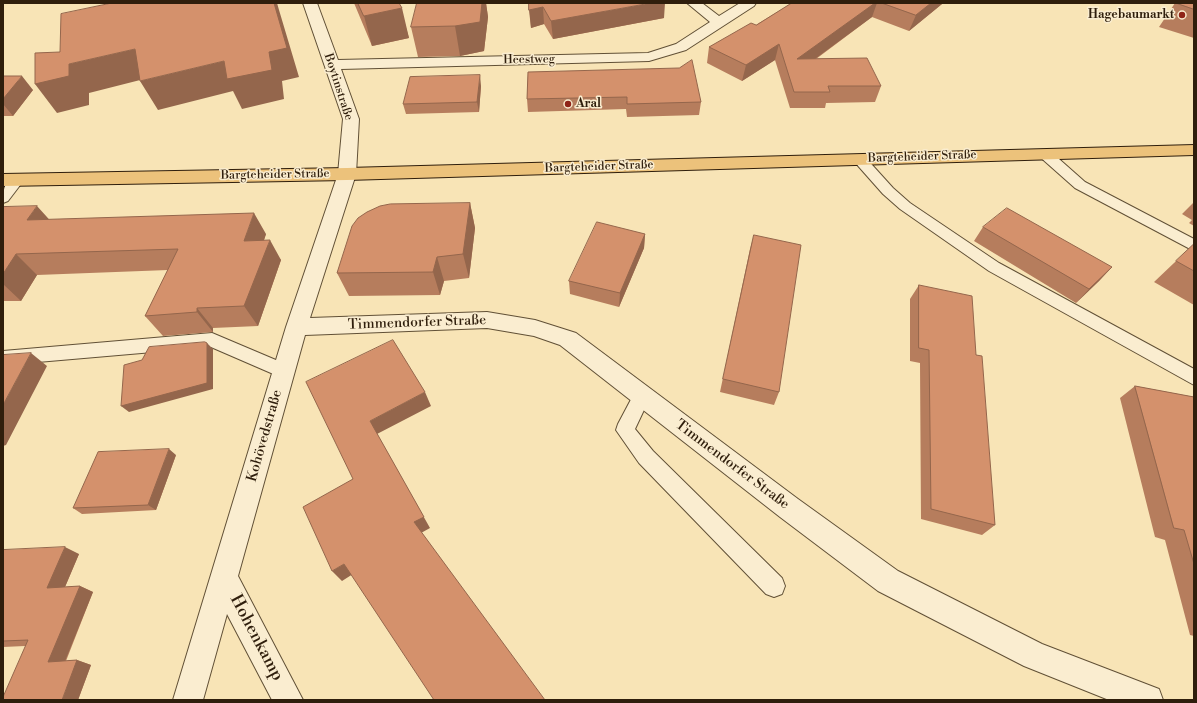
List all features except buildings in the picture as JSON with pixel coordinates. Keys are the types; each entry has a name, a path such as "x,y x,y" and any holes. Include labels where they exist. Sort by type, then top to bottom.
{"main road":[{"name":"Bargteheider Straße","path":"10,180 347,174 1194,150"}],"street":[{"name":"Boytinstraße","path":"310,3 351,119 347,174"},
{"path":"694,3 719,23"},
{"name":"Heestweg","path":"332,65 649,57 681,47 749,3"},
{"name":"Kohövedstraße","path":"188,700 284,370 347,174"},
{"name":"Timmendorfer Straße","path":"297,327 487,320 535,328 568,339 789,508 888,581 1034,656 1148,700"},
{"name":"Hohenkamp","path":"223,576 288,700"}],"lane":[{"path":"1045,154 1080,185 1194,246"},
{"path":"859,159 888,191 905,206 994,267 1194,378"},
{"path":"3,198 10,180"},
{"path":"3,358 212,340 284,370"},
{"path":"642,395 625,430 655,467 774,586"}],"place":[{"name":"Hagebaumarkt","path":"1182,15"},
{"name":"Aral","path":"568,104"}]}
